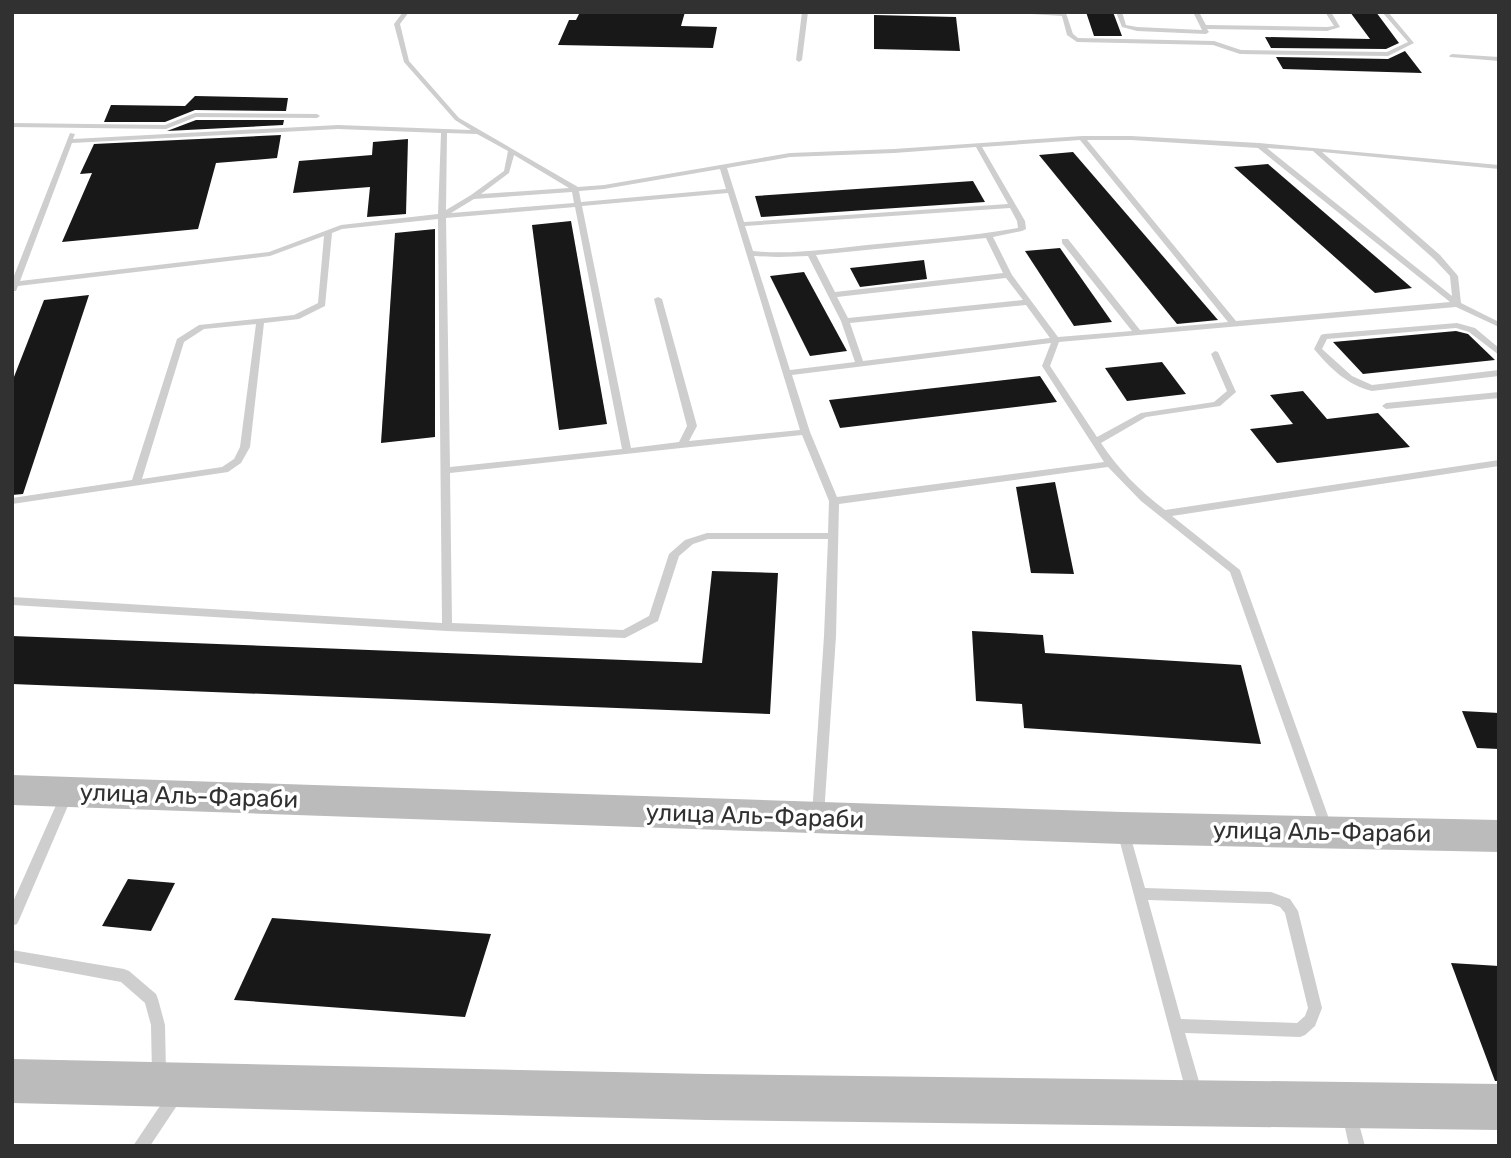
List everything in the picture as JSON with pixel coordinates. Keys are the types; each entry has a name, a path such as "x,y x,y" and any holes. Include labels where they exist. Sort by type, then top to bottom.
{"main road":[{"name":"улица Аль-Фараби","path":"12,790 1122,828 1499,836"},
{"path":"12,1081 1198,1103 1352,1125 1499,1107"}],"lane":[{"path":"406,12 397,24 407,61 457,119 575,188 626,452"},
{"path":"799,60 805,12"},
{"path":"1006,12 1063,13 1070,35 1077,40 1214,43 1240,52 1388,54 1410,43 1385,12"},
{"path":"1119,12 1124,26 1137,29 1338,27 1328,12"},
{"path":"1196,12 1214,43"},
{"path":"1452,56 1499,59"},
{"path":"12,125 74,128 166,127 195,115 317,116"},
{"path":"70,141 338,127 479,131"},
{"path":"74,128 13,285 270,254 341,227 730,191"},
{"path":"444,132 442,216 447,627"},
{"path":"472,197 604,187 790,155 894,152 1082,138 1259,145 1499,167"},
{"path":"1082,138 1233,323"},
{"path":"749,253 771,256 811,253 989,236 1021,229 1021,221 977,144"},
{"path":"1259,145 1457,304 1499,325"},
{"path":"1315,149 1437,257 1454,276 1457,304"},
{"path":"442,216 507,172 511,151"},
{"path":"723,167 805,432 834,501 818,818"},
{"path":"740,224 1013,206"},
{"path":"136,483 180,341 202,327 296,317 322,304 328,232"},
{"path":"989,236 1009,275 1056,340"},
{"path":"1065,241 1137,332"},
{"path":"811,253 845,321 859,362"},
{"path":"831,295 1009,275"},
{"path":"658,299 692,426 683,444"},
{"path":"845,321 1029,302"},
{"path":"786,373 1056,340 1457,304"},
{"path":"12,501 225,470 238,461 244,447 260,321"},
{"path":"1499,353 1472,330 1457,325 1324,337 1318,349 1361,387 1372,388 1499,373"},
{"path":"1056,340 1046,366 1110,464 1144,499 1235,570 1328,831"},
{"path":"1096,442 1144,415 1217,404 1225,399 1231,391 1215,354"},
{"path":"1387,406 1499,395"},
{"path":"446,470 805,432"},
{"path":"1163,514 1499,463"},
{"path":"834,501 1110,464"},
{"path":"12,601 447,627 625,634 654,618 674,554 689,542 707,536 834,536"},
{"path":"12,920 68,792"},
{"path":"1122,828 1198,1103"},
{"path":"1139,894 1271,898 1285,903 1291,911 1315,1008 1310,1021 1300,1030 1175,1026"},
{"path":"12,956 124,976 151,999 171,1085 141,1146"}],"building":[{"path":"580,12 685,12 681,26 717,27 713,48 558,45 569,20 576,20"},
{"path":"1086,12 1113,12 1122,36 1094,36"},
{"path":"1350,12 1376,12 1399,43 1386,49 1271,48 1265,37 1370,39"},
{"path":"874,15 956,17 960,51 874,49"},
{"path":"1405,51 1422,73 1283,69 1276,57 1388,59"},
{"path":"195,96 288,98 286,111 195,110 165,122 104,122 111,105 185,106"},
{"path":"196,120 284,120 283,125 167,131"},
{"path":"281,135 277,158 216,163 198,229 62,242 92,173 80,174 94,144"},
{"path":"408,139 406,214 367,217 370,187 293,193 299,161 372,155 373,142"},
{"path":"1073,152 1218,320 1177,324 1039,155"},
{"path":"1268,164 1412,288 1375,293 1234,167"},
{"path":"973,181 985,202 761,217 755,196"},
{"path":"571,221 607,424 559,430 532,225"},
{"path":"435,229 435,437 381,443 395,233"},
{"path":"1060,248 1112,322 1074,326 1025,251"},
{"path":"924,260 927,279 860,287 850,268"},
{"path":"804,272 847,351 810,356 770,276"},
{"path":"89,295 23,494 12,495 12,382 44,300"},
{"path":"1456,331 1468,334 1495,360 1363,374 1333,342"},
{"path":"1162,362 1186,394 1127,401 1105,368"},
{"path":"1040,376 1057,402 840,428 829,400"},
{"path":"1303,391 1327,419 1378,413 1410,447 1277,463 1250,429 1293,424 1270,395"},
{"path":"1055,482 1074,574 1031,573 1016,487"},
{"path":"712,571 778,573 770,714 12,684 12,636 702,663"},
{"path":"972,631 1043,635 1045,653 1241,665 1261,744 1024,728 1022,704 976,701"},
{"path":"1462,711 1499,713 1499,749 1477,748"},
{"path":"128,879 175,883 151,931 102,926"},
{"path":"272,918 491,934 465,1017 234,1000"},
{"path":"1451,963 1499,966 1499,1081 1495,1081"}]}
